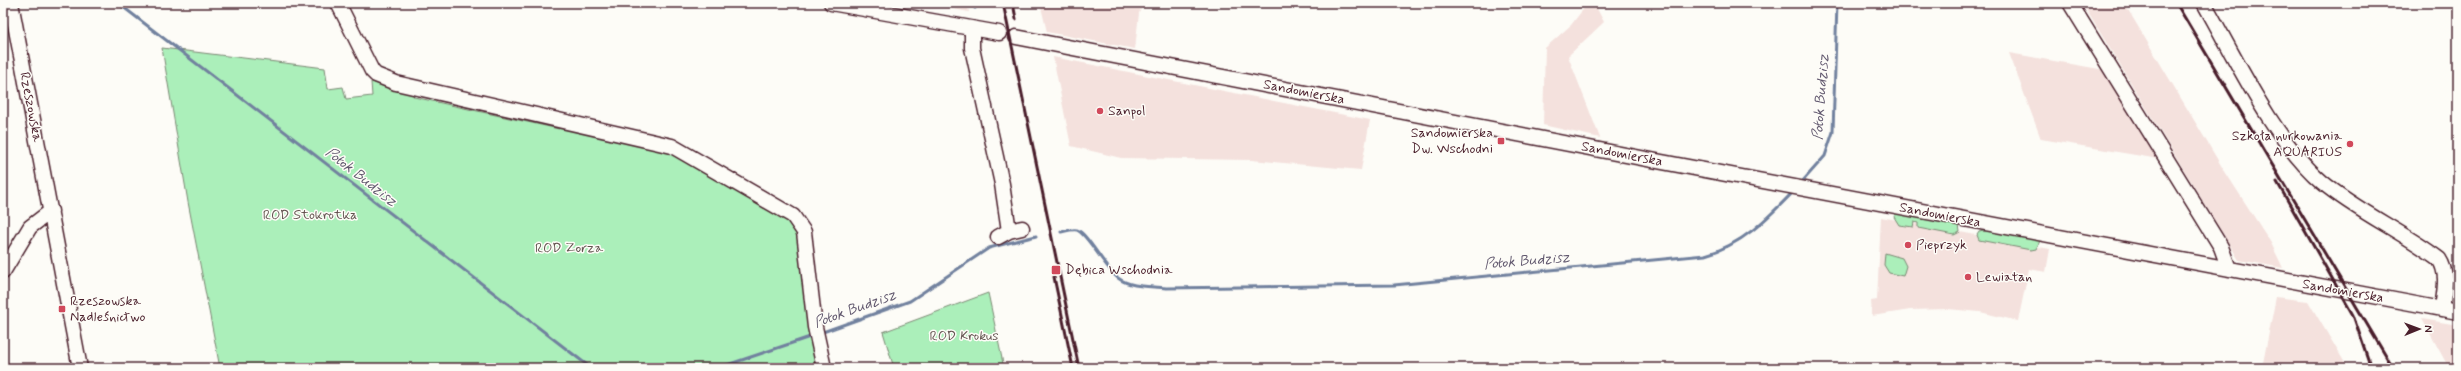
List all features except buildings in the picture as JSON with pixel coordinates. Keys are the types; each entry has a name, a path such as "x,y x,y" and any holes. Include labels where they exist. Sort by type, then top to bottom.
{"street":[{"name":"Rzeszowska","path":"10,3 80,368"},
{"path":"338,3 365,58 376,75 396,83 672,146 793,216 804,232 815,326 824,368"},
{"path":"831,3 999,34"},
{"path":"2070,3 2221,247 2229,269"},
{"path":"2204,3 2276,128 2308,168 2341,196 2439,260 2444,267 2446,278 2442,309"},
{"path":"972,29 972,48 1002,184 1010,232"},
{"name":"Sandomierska","path":"1016,37 1786,186 2458,312"},
{"path":"3,272 30,227 51,211"}],"shaded area":[{"path":"922,3 967,3 969,12"},
{"path":"1040,3 1144,3 1139,13 1135,49 1047,32"},
{"path":"1588,3 1594,3 1604,22 1568,56 1600,138 1543,125 1545,48 1571,25"},
{"path":"2082,3 2124,3 2222,167 2271,243 2283,268 2239,260"},
{"path":"2009,53 2105,70 2159,159 2041,139"},
{"path":"1053,57 1370,120 1361,170 1251,160 1121,158 1071,146"},
{"path":"1881,217 2050,249 2046,272 2029,269 2018,321 1980,312 1948,309 1910,310 1872,316 1871,301 1877,300"},
{"path":"2276,297 2308,301 2348,368 2262,368"},
{"path":"2422,319 2458,325 2458,368 2449,368"}],"green space":[{"path":"162,48 325,68 328,89 343,87 346,99 372,96 371,82 413,90 414,97 559,129 561,122 671,149 790,219 800,233 818,368 220,368 188,202"},
{"path":"1898,213 1959,225 1960,232 1954,235 1918,228 1918,223 1914,222 1913,227 1899,225 1894,217 1895,214"},
{"path":"1989,230 2040,241 2036,249 2031,250 1979,240 1977,235 1979,232"},
{"path":"1885,253 1902,258 1906,266 1903,276 1889,273 1884,265"},
{"name":"ROD Krokus","path":"988,293 1004,368 894,368 883,332"}],"waterway":[{"name":"Potok Budzisz","path":"118,3 591,368"},
{"path":"975,3 975,8"},
{"name":"Potok Budzisz","path":"1801,183 1825,156 1833,132 1837,3"},
{"name":"Potok Budzisz","path":"1061,232 1077,230 1086,237 1118,278 1129,284 1141,286 1166,288 1394,285 1705,255 1718,251 1742,238 1773,212 1793,192"},
{"name":"Potok Budzisz","path":"820,333 910,301 989,248 1036,236"},
{"name":"Potok Budzisz","path":"718,368 813,336"}],"railway":[{"path":"1003,3 1079,368"},
{"path":"1013,3 1016,19"},
{"path":"2176,3 2393,368"},
{"path":"2277,182 2353,315 2371,368"},
{"path":"1054,277 1073,368"}],"place":[{"name":"Sanpol","path":"1100,111"},
{"name":"Sandomierska Dw. Wschodni","path":"1501,141"},
{"name":"Szkoła nurkowania AQUARIUS","path":"2350,144"},
{"name":"Pieprzyk","path":"1908,245"},
{"name":"Dębica Wschodnia","path":"1056,270"},
{"name":"Lewiatan","path":"1968,277"},
{"name":"Rzeszowska Nadleśnictwo","path":"62,309"}],"park label":[{"name":"ROD Stokrotka","path":"310,215"},
{"name":"ROD Zorza","path":"569,248"}]}
